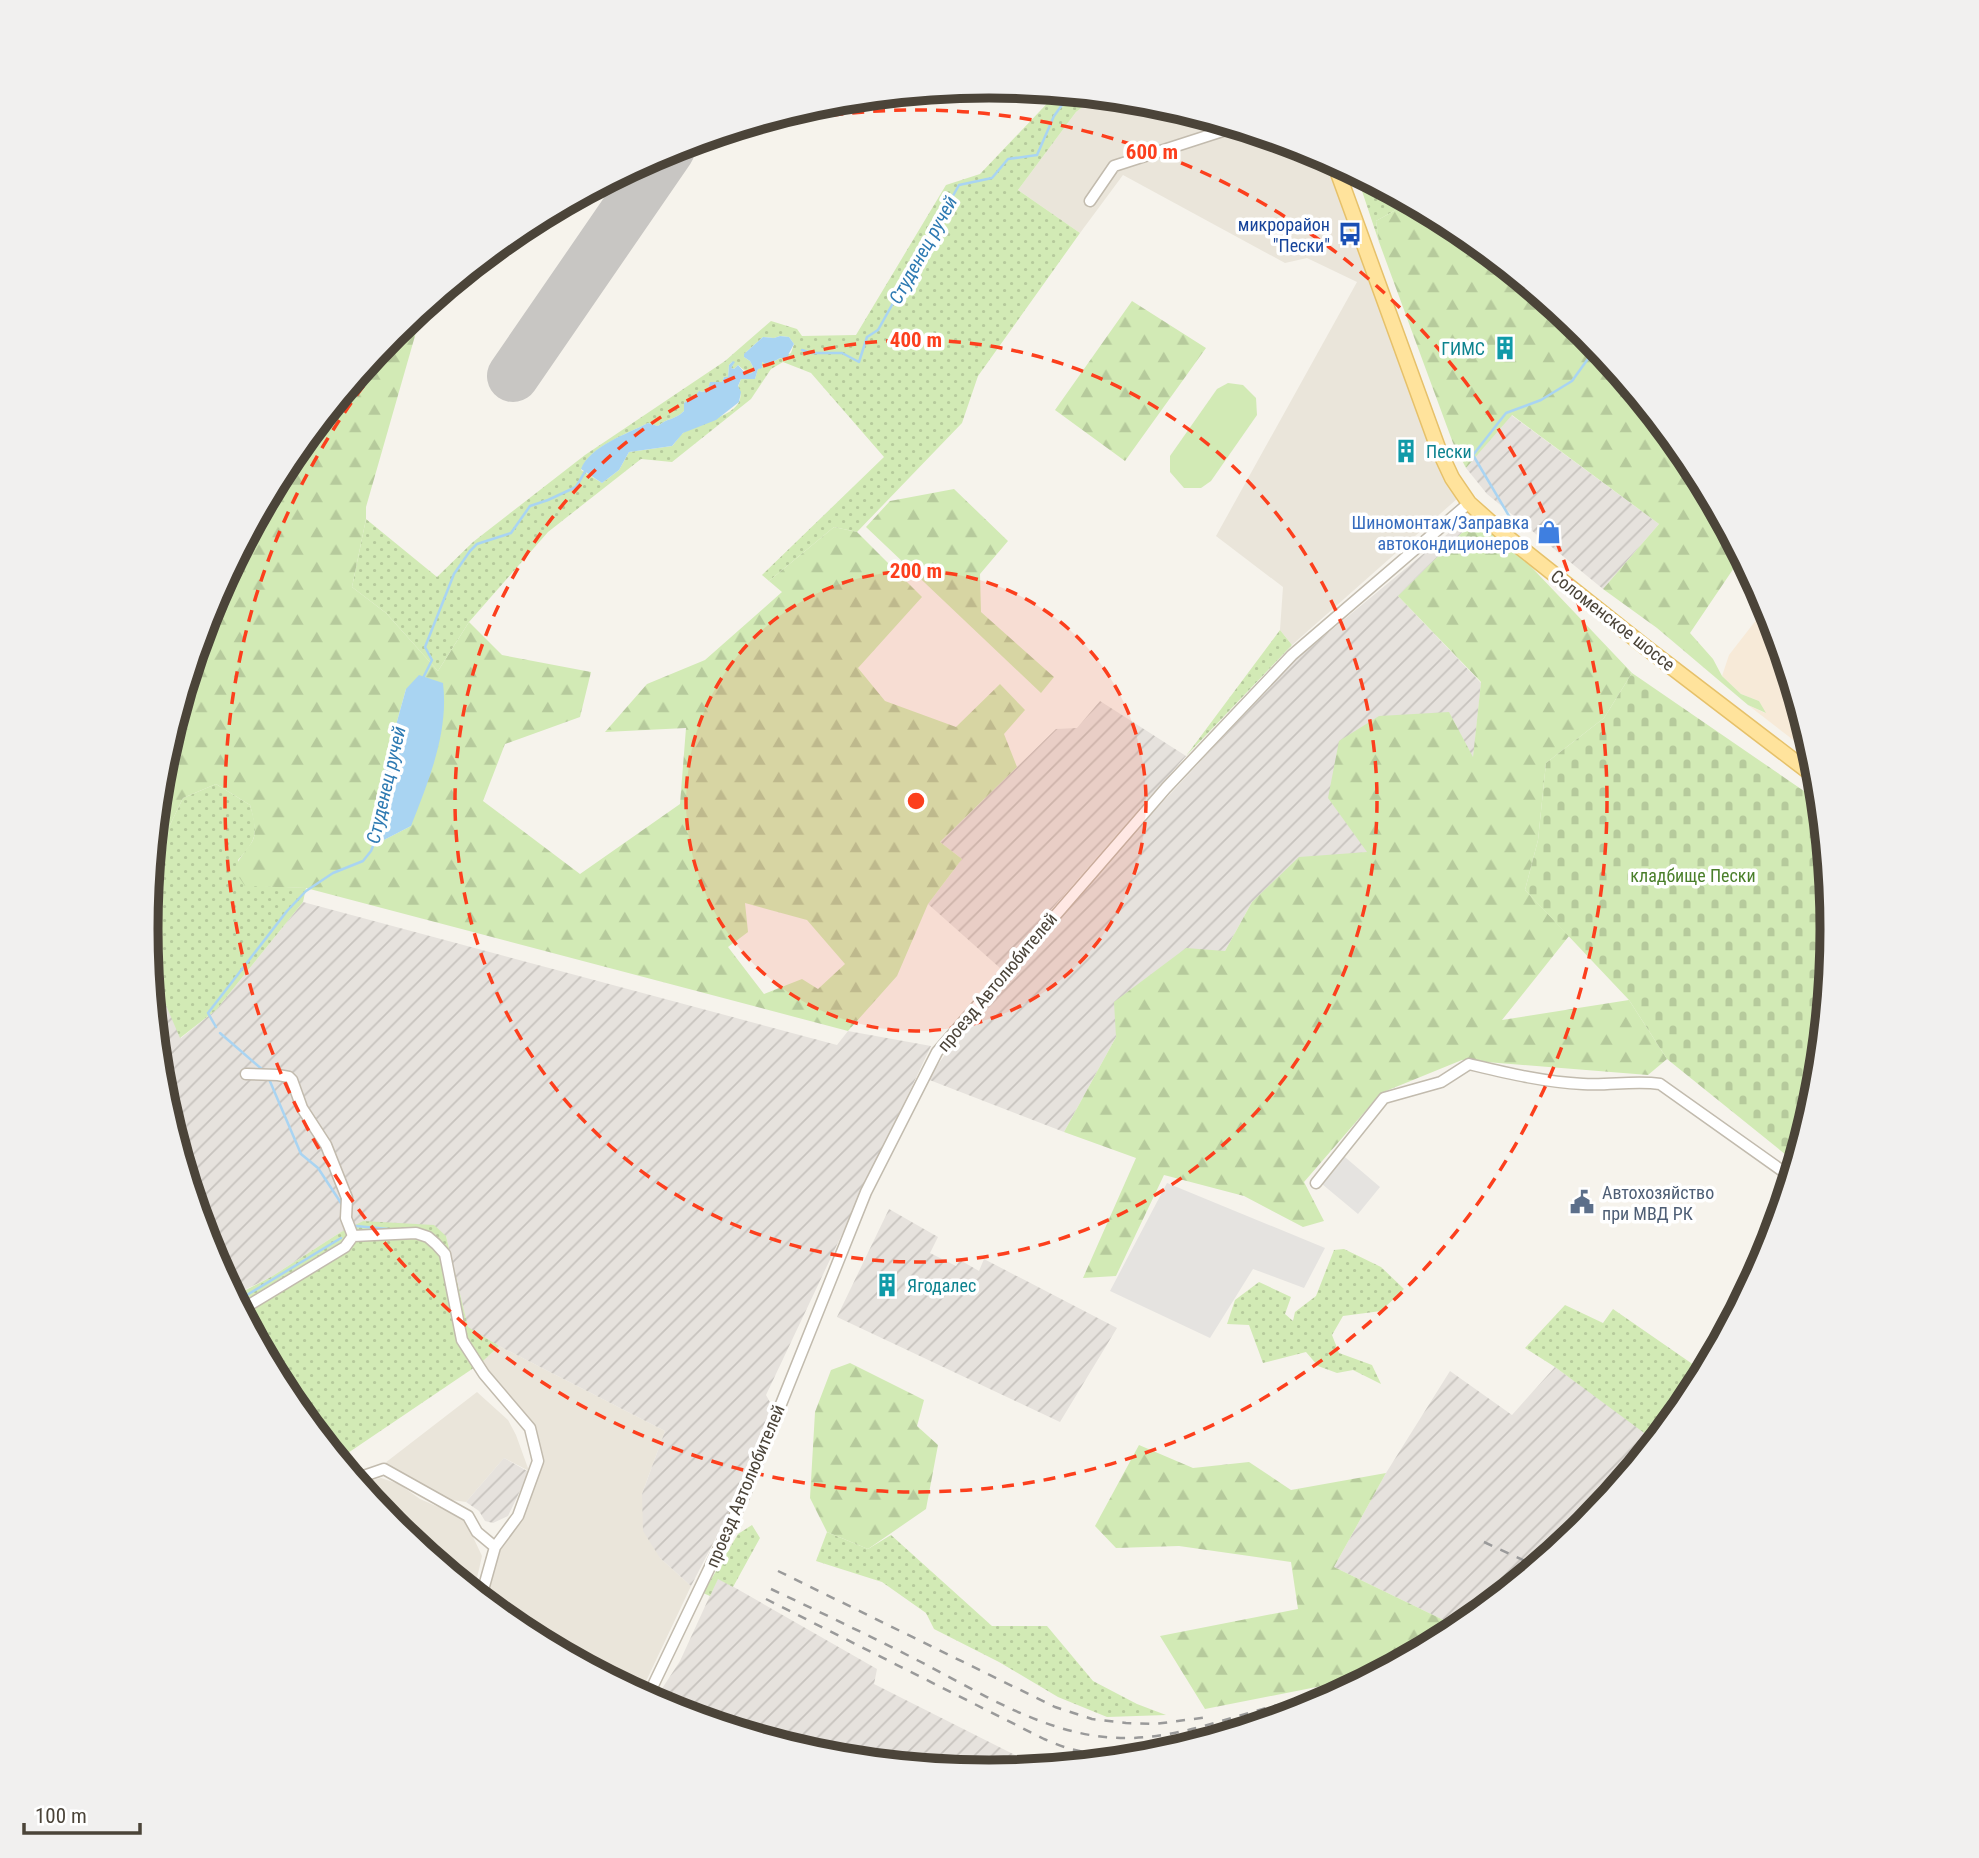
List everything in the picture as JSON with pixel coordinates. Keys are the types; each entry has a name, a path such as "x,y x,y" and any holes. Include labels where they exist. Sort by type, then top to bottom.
{"main road":[{"name":"Соломенское шоссе","path":"1339,176 1438,448 1452,478 1469,503 1506,536 1644,646 1805,769"}],"street":[{"path":"1090,201 1114,166 1222,131"},
{"name":"проезд Автолюбителей","path":"652,1688 745,1494 866,1192 937,1052 1161,793 1292,654 1469,503"},
{"path":"1317,1183 1384,1098 1441,1082 1469,1064 1533,1080 1585,1085 1648,1082 1660,1084 1783,1172"},
{"path":"246,1074 278,1075 292,1080 302,1108 326,1145 346,1198 346,1218 354,1236"},
{"path":"249,1306 345,1247 354,1236 416,1233 428,1237 445,1254 462,1340 484,1374 530,1428 538,1461 518,1516 495,1547 484,1588"},
{"path":"364,1476 384,1469 468,1516 477,1532 495,1547"}],"shaded area":[{"path":"1087,104 1098,105 1205,126 1257,142 1335,174 1458,498 1292,645 1280,630 1283,587 1216,536 1357,282 1307,258 1285,263 1123,175 1080,233 1018,190 1076,112"},
{"path":"1511,415 1659,524 1603,589 1487,494 1466,468"},
{"path":"1474,512 1481,514 1398,596 1481,683 1473,759 1368,852 1252,902 1225,951 1116,1037 1064,1132 927,1079 974,1016 1103,866 1294,661"},
{"path":"1759,616 1776,662 1800,745 1748,705 1765,713 1759,701 1741,694 1722,676 1729,655"},
{"path":"1100,701 1186,756 1000,968 928,904 962,859 940,842 1056,729 1077,728"},
{"path":"303,902 837,1045 848,1031 931,1046 766,1395 771,1404 752,1468 691,1586 660,1558 643,1531 642,1494 665,1431 468,1328 446,1236 363,1221 271,1277 242,1291 203,1196 187,1144 174,1091 161,993 181,1038 216,1010"},
{"path":"1339,1152 1380,1187 1358,1214 1316,1179"},
{"path":"1167,1183 1325,1248 1304,1288 1253,1269 1210,1338 1110,1291"},
{"path":"889,1209 938,1237 930,1253 956,1266 960,1260 979,1271 984,1259 1117,1328 1060,1422 837,1317"},
{"path":"499,1346 665,1431 642,1494 660,1558 691,1586 644,1685 574,1649 487,1590 495,1559 541,1452 481,1363"},
{"path":"1555,1367 1649,1435 1577,1517 1537,1554 1448,1622 1334,1567 1386,1473 1450,1371 1512,1415"},
{"path":"477,1392 508,1420 529,1471 504,1458 466,1502 445,1499 426,1490 385,1463"},
{"path":"504,1458 529,1472 508,1516 493,1523 485,1521 479,1511 466,1502"},
{"path":"381,1478 399,1484 420,1499 459,1516 466,1522 482,1556 476,1582 402,1517 369,1481"},
{"path":"718,1578 877,1669 874,1684 1023,1759 935,1758 881,1753 774,1732 722,1716 660,1692 680,1661"}],"green space":[{"path":"1050,101 1087,104 1076,112 1018,190 1080,233 978,376 962,423 857,532 834,527 769,581 762,575 884,457 811,373 783,362 771,369 751,399 672,462 641,459 548,532 469,622 438,671 386,613 352,587 366,519 437,577 473,542 585,455 725,361 771,321 797,329 802,336 856,335 946,185 980,174","holes":["763,337 789,337 794,344 791,353 787,355 789,359 780,358 768,365 762,362 762,368 758,369 755,379 741,379 738,404 731,411 683,433 672,446 629,452 619,470 602,483 581,470 592,454 601,447 648,423 658,426 681,414 684,411 684,403 699,391 708,389 710,382 722,382 724,377 728,377 729,365 732,362 734,363 731,368 734,369 738,365 746,375 752,373 754,369 744,354"]},
{"path":"1360,186 1401,207 1376,221 1379,242"},
{"path":"1401,207 1495,270 1577,341 1649,423 1680,467 1736,564 1690,633 1713,659 1722,676 1741,694 1759,701 1766,713 1748,705 1657,628 1603,589 1659,524 1512,415 1466,468 1453,443 1379,242 1376,221"},
{"path":"1132,301 1206,348 1125,461 1055,410"},
{"path":"418,326 366,507 352,587 386,613 438,671 469,622 502,655 591,672 580,717 505,744 483,801 580,874 680,804 686,728 605,732 647,684 705,660 782,592 769,581 834,527 857,532 922,597 858,668 885,701 956,727 1000,684 1025,710 1004,734 1017,767 940,842 962,859 928,904 897,976 848,1031 306,888 245,886 234,870 254,836 250,805 216,784 183,798 169,827 166,851 163,850 174,767 187,714 222,611 244,561 270,513 330,423 365,381","holes":["406,689 411,826 380,842 372,832 386,761","745,903 807,920 845,964 818,989 802,979 764,994 728,947 748,932"]},
{"path":"1228,383 1243,385 1256,398 1257,415 1211,481 1201,488 1184,488 1170,472 1170,456 1217,389"},
{"path":"954,489 1008,541 980,574 981,612 1054,677 1041,693 866,527 890,501"},
{"path":"1481,514 1632,673 1604,718 1546,763 1538,840 1525,890 1569,936 1502,1020 1629,1000 1667,1059 1648,1075 1462,1060 1381,1093 1304,1182 1324,1221 1303,1227 1244,1196 1164,1175 1116,1276 1083,1278 1136,1158 1064,1132 1116,1037 1114,1002 1186,948 1225,951 1252,902 1299,857 1367,852 1328,798 1339,741 1379,716 1449,712 1473,757 1481,682 1398,596"},
{"path":"1280,630 1292,645 1186,756"},
{"name":"кладбище Пески","path":"1632,673 1809,795 1819,875 1819,983 1805,1091 1788,1157 1667,1059 1629,1000 1525,890 1538,840 1546,763 1604,718"},
{"path":"216,784 250,805 255,829 253,840 238,860 245,885 306,888 303,902 216,1010 180,1038 161,994 158,929 163,850 166,851 169,827 183,798"},
{"path":"363,1221 434,1225 446,1236 468,1327 499,1346 481,1363 346,1454 299,1391 242,1292 271,1277"},
{"path":"1344,1249 1381,1267 1404,1289 1381,1311 1343,1316 1332,1335 1339,1353 1372,1365 1381,1384 1353,1370 1337,1373 1318,1366 1306,1352 1263,1363 1249,1325 1227,1324 1235,1300 1259,1282 1291,1297 1285,1314 1293,1321 1295,1312 1316,1296 1334,1250"},
{"path":"1565,1305 1603,1323 1613,1309 1695,1366 1648,1436 1525,1348"},
{"path":"850,1363 924,1400 917,1426 938,1445 926,1509 868,1549 827,1532 810,1498 815,1412 831,1370"},
{"path":"1139,1445 1193,1468 1249,1462 1291,1490 1386,1473 1334,1567 1448,1622 1405,1649 1339,1683 1205,1709 1160,1636 1298,1609 1291,1562 1179,1546 1116,1548 1095,1526"},
{"path":"752,1525 760,1538 733,1587 718,1579 710,1596 703,1593 738,1534"},
{"path":"827,1532 868,1549 891,1535 992,1626 1047,1626 1093,1681 1137,1704 1166,1715 1107,1717 1058,1697 999,1662 934,1629 926,1613 882,1582 816,1561"}],"water":[{"path":"763,337 789,337 794,344 788,355 790,359 780,358 768,365 762,362 762,368 758,369 755,379 741,379 738,386 741,392 739,402 716,420 683,433 672,446 629,452 619,470 602,483 581,469 592,454 610,442 648,423 658,426 681,414 684,411 684,403 699,391 708,389 710,382 722,382 724,377 728,377 729,365 733,361 735,362 731,368 734,369 738,365 746,374 752,373 754,369 744,354"},
{"path":"419,675 443,683 443,720 436,756 411,826 375,842 372,832 386,761 406,689"}],"waterway":[{"name":"Студенец ручей","path":"802,350 811,353 842,353 859,362 867,337 878,330 959,185 992,178 1008,159 1037,155 1054,116 1064,102"},
{"path":"1512,521 1473,455 1506,413 1541,400 1572,381 1591,356"},
{"name":"Студенец ручей","path":"423,678 432,660 425,647 454,574 470,551 477,544 511,533 530,506 576,487 586,470"},
{"name":"Студенец ручей","path":"216,1027 208,1013 287,911 306,891 333,873 363,861 375,841"},
{"name":"Студенец ручей","path":"220,1033 264,1071"},
{"name":"Студенец ручей","path":"269,1079 301,1154 318,1168 343,1206"},
{"path":"356,1226 388,1229"},
{"name":"Студенец ручей","path":"244,1297 341,1238"}],"runway":[{"path":"513,376 656,168"}],"railway":[{"path":"1484,1542 1527,1562"},
{"path":"778,1571 1055,1707 1092,1719 1126,1723 1155,1724 1209,1717"},
{"path":"771,1589 994,1701 1074,1732 1102,1737 1149,1737 1185,1731 1291,1703"},
{"path":"766,1599 1044,1739 1063,1747 1094,1753"}],"place":[{"name":"микрорайон \"Пески\"","path":"1350,234"},
{"name":"ГИМС","path":"1505,348"},
{"name":"Пески","path":"1406,451"},
{"name":"Шиномонтаж/Заправка автокондиционеров","path":"1549,532"},
{"name":"Автохозяйство при МВД РК","path":"1582,1202"},
{"name":"Ягодалес","path":"887,1285"}]}
